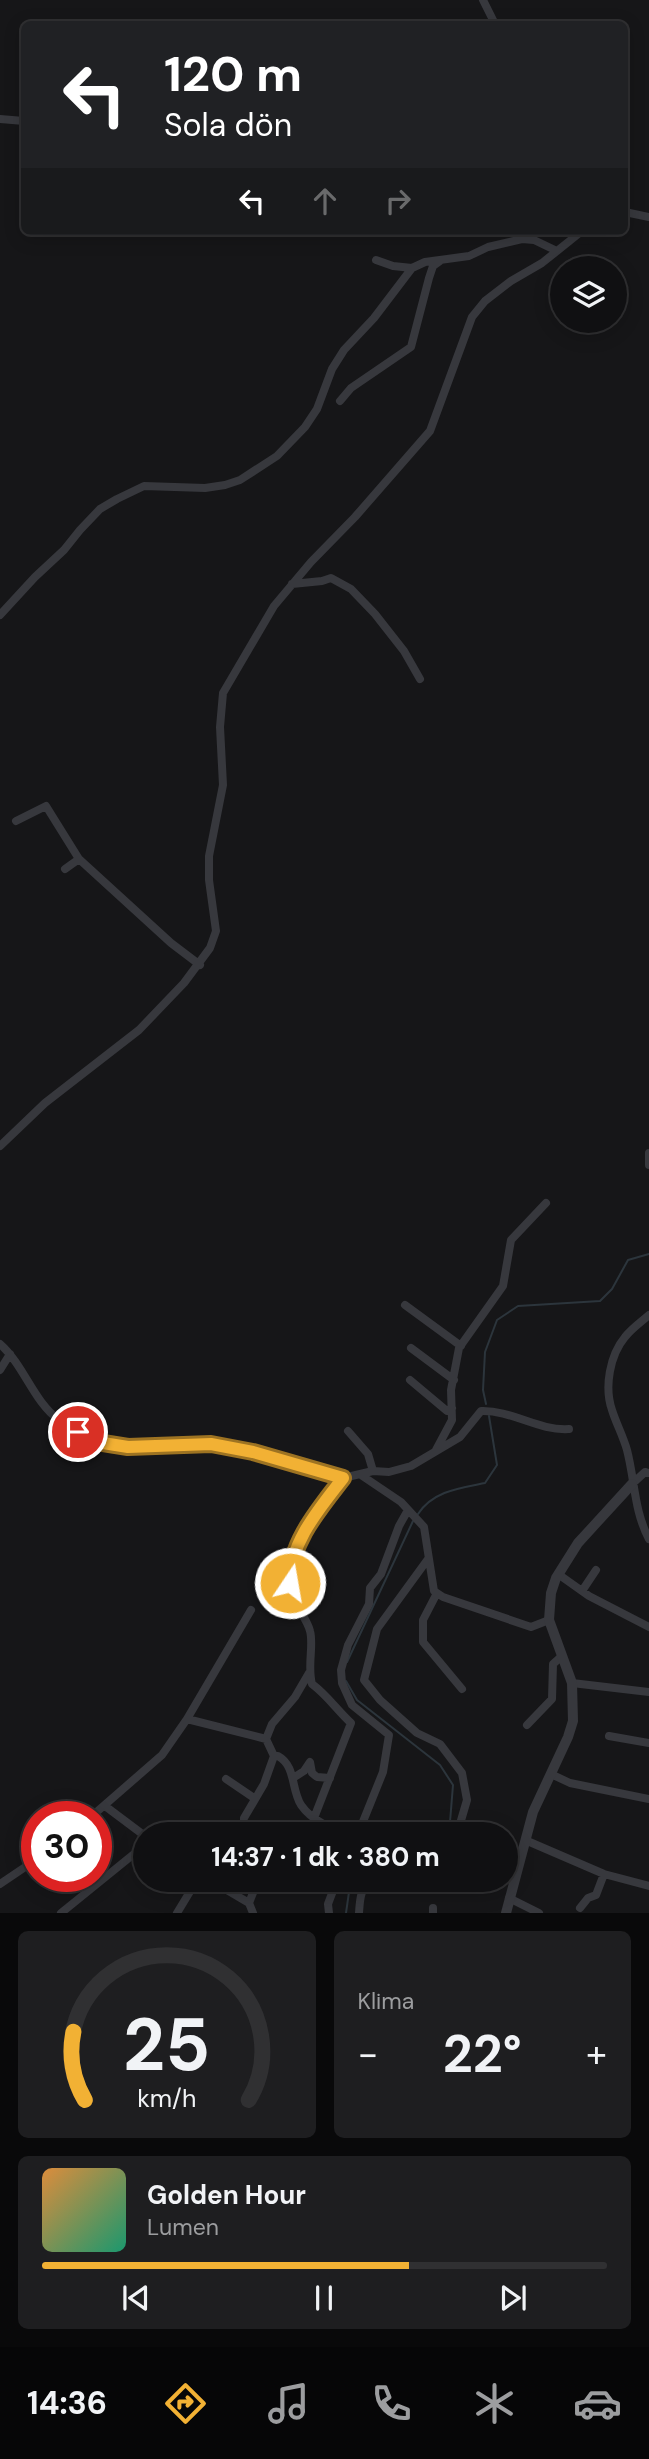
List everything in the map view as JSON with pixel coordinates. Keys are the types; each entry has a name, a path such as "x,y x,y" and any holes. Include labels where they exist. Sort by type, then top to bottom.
{"street":[{"path":"483,0 494,21"},
{"path":"0,119 21,121"},
{"path":"628,213 649,217"},
{"path":"0,1146 45,1103 139,1030 200,965 216,931 209,880 209,856 223,785 220,727 223,693 274,606 430,431 472,317 485,301 511,281 542,263 577,235"},
{"path":"376,260 393,266 412,268 442,259 469,256 488,247 522,239 534,240 557,251"},
{"path":"340,401 351,388 411,347 433,266 442,259"},
{"path":"0,615 64,550 93,516 117,499 144,486 205,488 225,485 240,480 277,456 305,427 317,409 332,369 344,350 374,318 412,268"},
{"path":"292,584 322,582 331,578 342,582 375,614 404,651 420,679"},
{"path":"16,821 46,806 79,859 170,943 200,965"},
{"path":"65,869 79,859"},
{"path":"649,1153 649,1164"},
{"path":"436,1450 449,1428 453,1408 451,1390 461,1346 503,1286 512,1240 546,1203"},
{"path":"405,1305 461,1346"},
{"path":"649,1315 625,1337 616,1352 608,1381 611,1407 627,1450 632,1484 643,1527 649,1539"},
{"path":"0,1344 55,1417 78,1432 103,1443 128,1447 211,1444 253,1452 343,1478 411,1466 460,1437 481,1411 496,1410 544,1428 569,1429"},
{"path":"411,1348 454,1380"},
{"path":"0,1370 10,1354"},
{"path":"410,1380 447,1412 453,1408"},
{"path":"348,1431 368,1454 373,1471"},
{"path":"506,1913 533,1812 573,1721 572,1683 549,1620 551,1593 558,1574 578,1543 632,1484 645,1472 649,1473"},
{"path":"361,1475 410,1511 424,1527 433,1591 531,1626 549,1620"},
{"path":"314,1818 351,1723 326,1694 312,1684 309,1673 311,1632 293,1599 289,1569 299,1544 343,1478"},
{"path":"363,1822 383,1772 389,1735 352,1705 341,1683 341,1670 348,1645 369,1604 370,1588 381,1574 399,1525 410,1511"},
{"path":"428,1559 377,1629 364,1680 380,1700 417,1733 440,1744 462,1773 467,1800 461,1822"},
{"path":"582,1591 596,1570"},
{"path":"558,1574 582,1591 649,1627"},
{"path":"436,1593 423,1620 423,1642 462,1689"},
{"path":"111,1801 162,1755 187,1719 251,1610"},
{"path":"527,1725 552,1699 553,1664 562,1656"},
{"path":"244,1822 254,1798 264,1784 274,1756 266,1739 272,1724 295,1697 309,1673"},
{"path":"572,1683 649,1692"},
{"path":"187,1719 266,1739"},
{"path":"609,1736 649,1743"},
{"path":"274,1756 283,1759 288,1765 300,1804 321,1822"},
{"path":"293,1779 304,1771 310,1762 312,1773 317,1777 330,1778"},
{"path":"551,1774 570,1783 649,1799"},
{"path":"226,1779 254,1798"},
{"path":"112,1811 133,1827"},
{"path":"525,1840 604,1874 649,1886"},
{"path":"61,1913 133,1855"},
{"path":"0,1884 21,1869"},
{"path":"580,1908 588,1898 596,1895 604,1874"},
{"path":"177,1913 190,1892"},
{"path":"231,1892 250,1903"},
{"path":"253,1913 250,1903 254,1892"},
{"path":"329,1913 328,1904 332,1892"},
{"path":"359,1913 361,1892"},
{"path":"509,1898 539,1913"}],"waterway":[{"path":"486,1404 483,1390 485,1352 497,1320 518,1306 600,1301 612,1289 628,1260 649,1254"},
{"path":"418,1514 439,1495 485,1483 497,1465 489,1416"},
{"path":"347,1662 413,1521"},
{"path":"346,1681 357,1700 440,1765 453,1785 450,1822"},
{"path":"346,1913 349,1892"}],"route":[{"path":"78,1432 103,1443 128,1447 211,1444 253,1452 343,1478 299,1544 289,1569 290,1583"}]}
